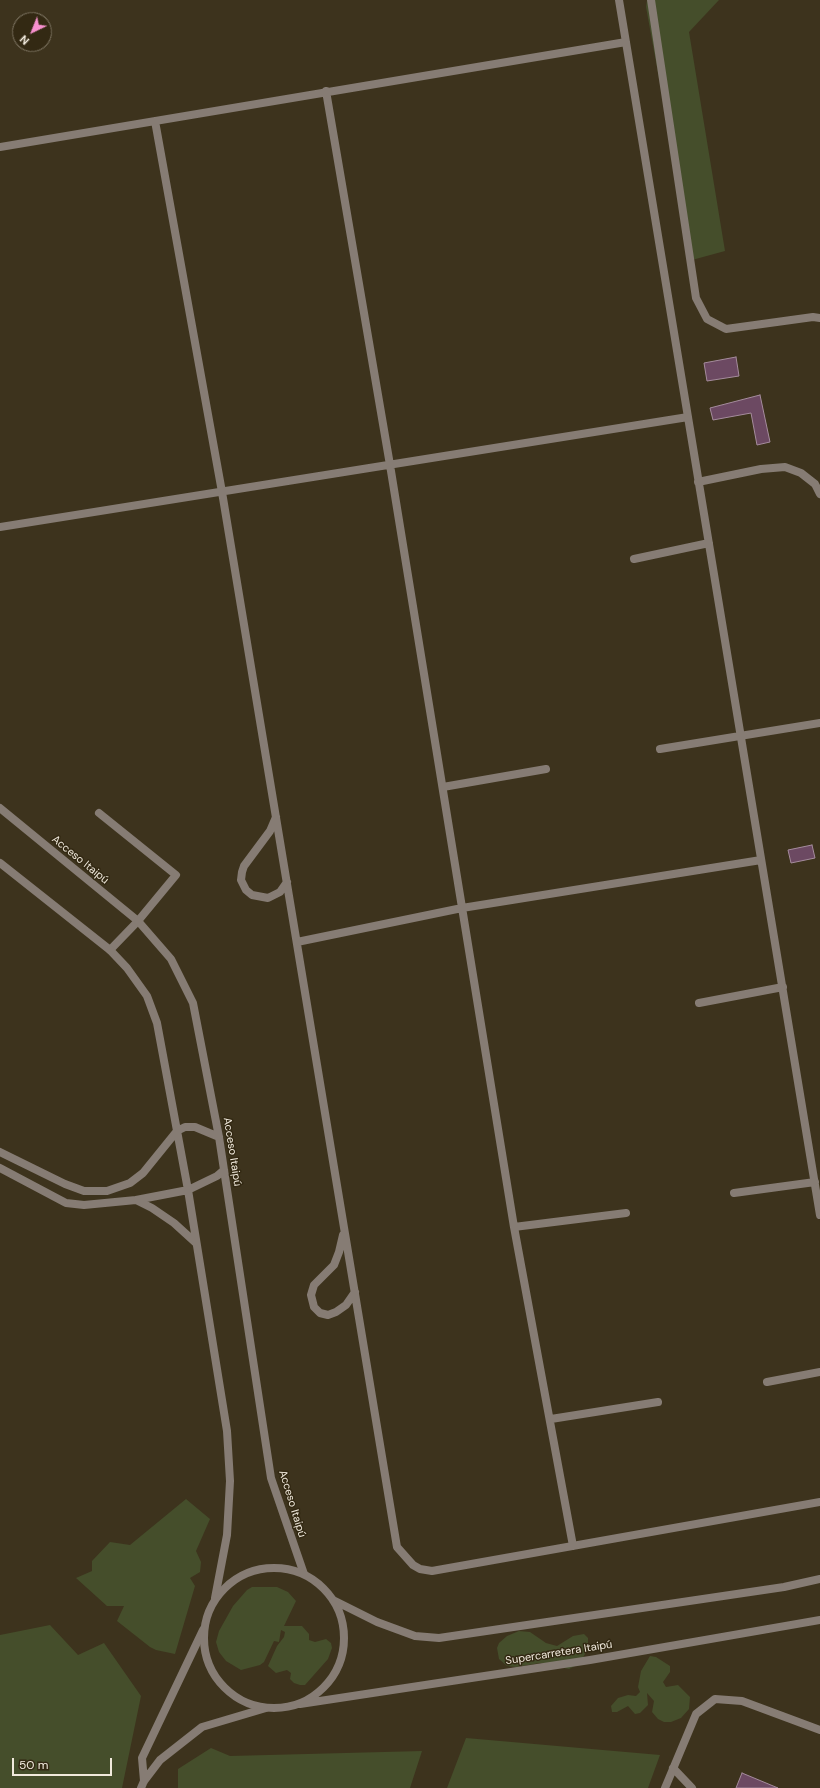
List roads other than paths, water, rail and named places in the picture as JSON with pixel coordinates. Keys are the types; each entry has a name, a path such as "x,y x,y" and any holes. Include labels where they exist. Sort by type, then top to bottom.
{"street":[{"path":"619,0 820,1211"},
{"path":"651,0 696,298 698,303 707,319 726,329 813,317 820,318"},
{"path":"0,146 626,42"},
{"path":"326,92 390,465 514,1227 551,1418 573,1546"},
{"path":"155,121 222,492 397,1547 406,1558 420,1569 432,1571 820,1502"},
{"path":"0,528 688,417"},
{"path":"698,482 761,469 785,467 801,473 815,484 820,494"},
{"path":"634,559 709,543"},
{"path":"660,749 820,723"},
{"path":"442,786 546,769"},
{"name":"Acceso Itaipú","path":"0,808 138,921 171,958 193,1003 219,1137 271,1478 304,1574"},
{"path":"99,813 176,875 138,921 110,950"},
{"path":"276,816 270,831 244,866 241,880 246,890 252,895 268,898 280,892 287,882"},
{"path":"297,942 462,908 761,860"},
{"path":"0,864 110,950 127,968 147,996 154,1016 188,1190 227,1431 230,1481 227,1535 215,1598"},
{"path":"699,1003 783,988"},
{"path":"0,1152 65,1184 84,1191 107,1191 130,1183 143,1173 177,1131 185,1127 195,1127 219,1137"},
{"path":"0,1168 66,1203 84,1206 136,1200 188,1190 217,1176 224,1170"},
{"path":"734,1193 815,1182"},
{"path":"136,1200 152,1208 174,1223 196,1243"},
{"path":"514,1227 626,1213"},
{"path":"345,1231 334,1265 314,1285 312,1295 314,1307 320,1313 328,1315 336,1312 346,1305 355,1292"},
{"path":"767,1382 820,1372"},
{"path":"551,1418 658,1402"},
{"name":"Supercarretera Itaipú","path":"300,1704 318,1694 332,1678 341,1660 344,1640 342,1619 333,1600 321,1585 304,1574 285,1568 259,1569 246,1573 229,1583 215,1598 207,1613 203,1630 205,1652 213,1673 226,1690 245,1702 266,1708 283,1708 300,1704 590,1660 820,1620"},
{"name":"Supercarretera Itaipú","path":"333,1600 377,1622 415,1636 439,1638 784,1587 820,1579"},
{"path":"143,1785 142,1758 203,1630"},
{"path":"665,1788 696,1714 716,1699 742,1701 820,1730"},
{"path":"143,1785 160,1760 202,1727 266,1708"},
{"path":"673,1768 692,1788"}]}
